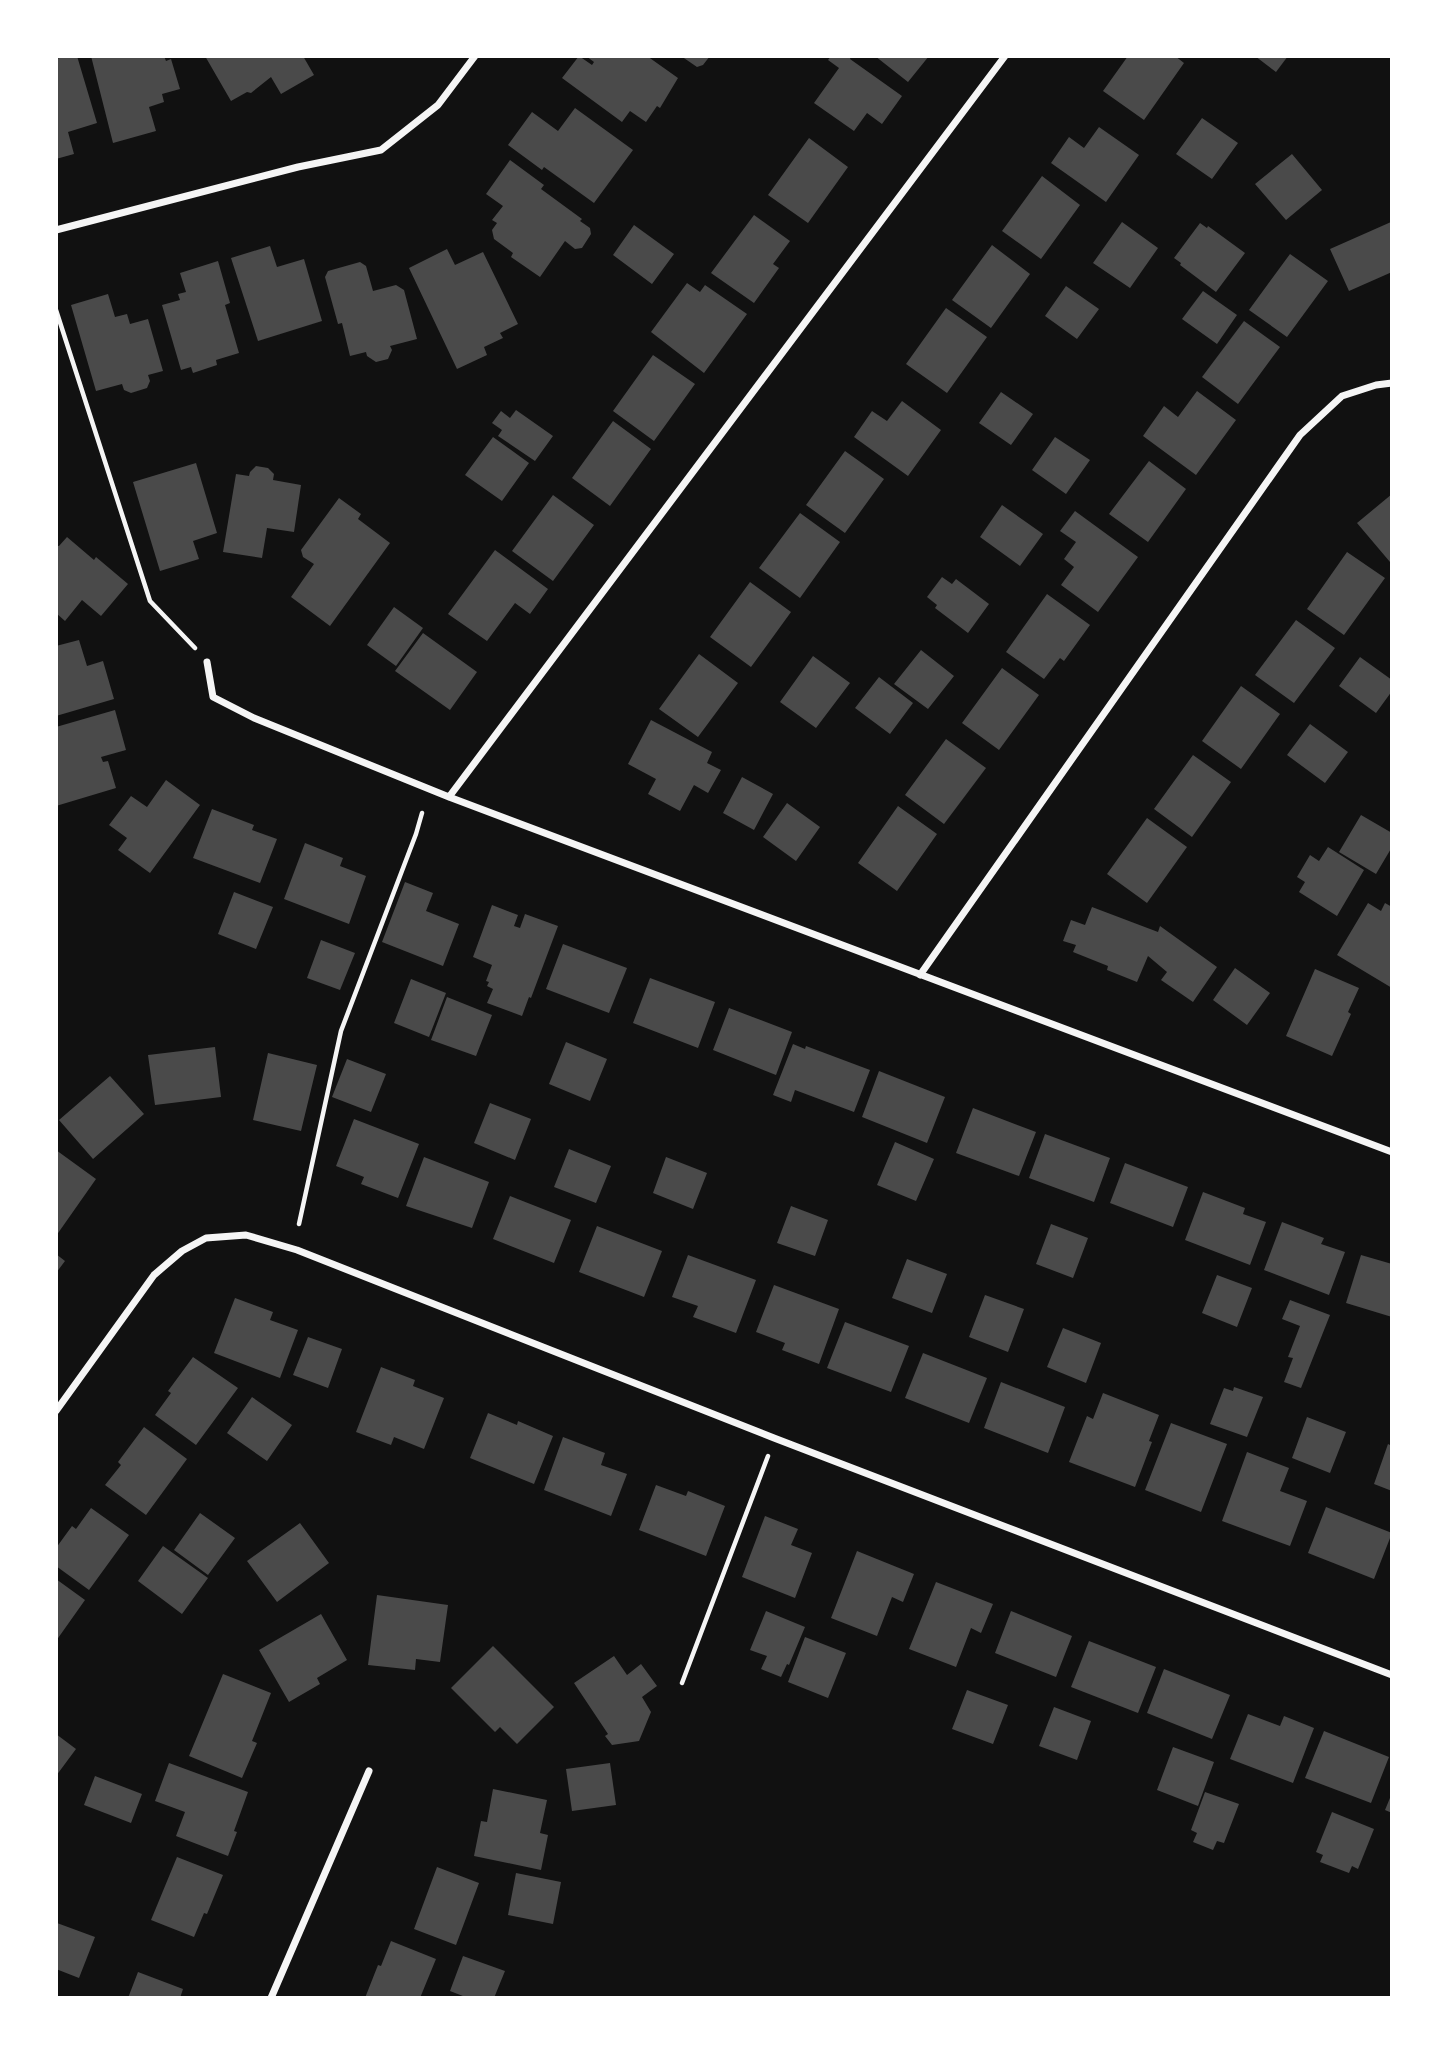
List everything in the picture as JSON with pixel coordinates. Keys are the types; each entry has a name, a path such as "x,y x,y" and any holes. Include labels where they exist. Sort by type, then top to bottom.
{"street":[{"path":"56,230 298,167 381,150 438,106 475,56"},
{"path":"449,797 1005,56"},
{"path":"920,975 1300,435 1342,396 1392,383"},
{"path":"207,662 213,697 254,718 449,797 1391,1151"},
{"path":"56,1411 154,1275 182,1251 206,1238 246,1235 298,1250 774,1438 1392,1675"},
{"path":"271,1998 369,1771"}],"path":[{"path":"56,310 150,601 207,662"},
{"path":"299,1224 341,1031 422,813"},
{"path":"682,1683 774,1438"}],"building":[{"path":"77,56 97,123 68,132 74,154 56,159 56,59"},
{"path":"91,56 164,56 166,61 171,59 180,89 162,94 164,102 149,107 156,131 113,143"},
{"path":"205,56 303,56 314,75 281,94 271,77 251,93 247,92 231,101"},
{"path":"579,56 592,65 594,62 586,56 647,56 678,78 660,108 657,106 646,122 630,111 622,122 562,78"},
{"path":"681,56 710,56 703,65 697,67"},
{"path":"831,56 851,56 850,59 902,96 882,124 867,113 854,131 814,103 839,68 828,60"},
{"path":"875,56 929,56 908,82"},
{"path":"1128,56 1175,56 1184,63 1144,120 1103,91"},
{"path":"1255,56 1288,56 1276,72"},
{"path":"575,108 633,150 594,203 508,145 532,112 558,131"},
{"path":"1202,118 1238,143 1212,179 1176,154"},
{"path":"1099,127 1139,155 1106,202 1051,163 1069,137 1084,148"},
{"path":"809,138 848,167 808,223 768,195"},
{"path":"1292,154 1322,190 1286,220 1255,184"},
{"path":"510,160 544,185 541,189 590,228 591,234 582,248 575,249 565,241 540,277 511,257 513,253 494,239 492,230 497,223 492,220 503,206 486,194"},
{"path":"1042,176 1080,205 1041,259 1002,231"},
{"path":"754,215 790,241 773,264 779,268 754,303 711,273"},
{"path":"1122,222 1158,248 1130,288 1093,263"},
{"path":"1391,222 1392,272 1349,291 1330,249"},
{"path":"1200,223 1245,253 1216,292 1174,258"},
{"path":"634,225 674,254 652,284 613,255"},
{"path":"992,245 1030,274 991,328 952,300"},
{"path":"270,246 277,267 304,259 322,321 258,341 231,258"},
{"path":"447,249 455,265 483,252 518,324 500,333 503,338 484,347 487,355 457,369 409,268"},
{"path":"1290,254 1328,281 1287,337 1249,310"},
{"path":"218,261 230,303 225,305 239,353 216,360 217,365 193,373 191,367 181,370 162,305 180,300 178,294 186,292 180,273"},
{"path":"360,262 366,266 373,291 396,285 404,290 417,339 390,346 392,350 388,359 376,362 367,356 366,352 350,356 342,323 338,324 325,277 328,271"},
{"path":"687,283 700,292 705,285 747,314 704,373 651,332"},
{"path":"1066,286 1099,309 1077,339 1045,316"},
{"path":"1203,291 1237,315 1217,344 1182,319"},
{"path":"108,294 115,317 127,314 130,324 148,319 163,371 148,375 150,381 147,388 131,393 124,390 122,384 96,391 71,305"},
{"path":"946,308 987,337 947,393 906,364"},
{"path":"1244,321 1280,347 1238,404 1202,377"},
{"path":"653,355 695,384 654,441 613,411"},
{"path":"1197,391 1236,420 1196,475 1143,436 1164,406 1178,417"},
{"path":"1001,392 1033,414 1011,445 979,423"},
{"path":"902,401 941,430 908,476 854,437 872,411 887,421"},
{"path":"516,410 553,436 535,461 498,436 502,430 492,423 501,411 510,418"},
{"path":"613,421 651,449 610,506 572,478"},
{"path":"493,437 529,463 502,501 465,475"},
{"path":"1055,437 1090,460 1066,494 1032,470"},
{"path":"845,451 884,479 845,533 806,505"},
{"path":"1149,461 1186,489 1148,542 1109,514"},
{"path":"196,463 217,533 193,541 199,559 160,571 133,482"},
{"path":"256,466 268,468 274,474 273,480 301,485 294,532 267,528 262,558 223,552 236,474 249,476"},
{"path":"1392,494 1392,560 1390,562 1357,523"},
{"path":"553,495 594,525 553,581 512,551"},
{"path":"339,498 361,514 358,519 390,543 330,626 291,597 314,564 303,557 301,550"},
{"path":"1002,505 1043,534 1020,566 980,537"},
{"path":"1075,511 1138,557 1098,612 1061,585 1074,567 1064,559 1076,542 1060,531"},
{"path":"800,513 840,542 800,598 759,568"},
{"path":"67,537 128,584 101,616 82,600 65,621 56,613 56,546"},
{"path":"495,550 548,589 530,614 515,603 487,641 448,614"},
{"path":"1347,552 1385,578 1344,635 1307,609"},
{"path":"942,577 952,584 956,579 989,604 968,633 935,608 937,605 927,597"},
{"path":"750,582 791,612 751,667 710,637"},
{"path":"1047,594 1090,625 1064,661 1060,658 1044,679 1006,652"},
{"path":"394,607 423,628 396,666 367,645"},
{"path":"1296,620 1335,648 1294,703 1255,675"},
{"path":"423,633 477,672 450,710 395,671"},
{"path":"79,640 87,666 103,661 114,699 56,716 56,646"},
{"path":"921,650 954,676 928,709 894,684"},
{"path":"699,654 738,683 698,737 659,709"},
{"path":"813,656 850,683 816,728 780,702"},
{"path":"1360,657 1392,680 1392,691 1376,713 1339,686"},
{"path":"1002,668 1039,695 999,750 962,723"},
{"path":"879,677 913,703 890,734 855,708"},
{"path":"1241,686 1280,714 1241,769 1202,741"},
{"path":"115,710 126,750 101,757 103,762 108,761 116,788 56,806 56,727"},
{"path":"651,720 712,752 707,763 721,770 708,793 694,785 680,811 648,794 656,779 628,764"},
{"path":"1310,724 1348,752 1325,783 1287,755"},
{"path":"946,739 986,768 944,824 905,795"},
{"path":"1193,755 1231,782 1192,837 1154,809"},
{"path":"742,777 773,794 754,830 723,813"},
{"path":"166,780 200,805 150,873 118,850 127,838 109,825 131,796 147,807"},
{"path":"787,803 820,827 796,861 763,837"},
{"path":"898,806 937,834 897,891 858,863"},
{"path":"212,809 254,825 252,830 277,839 260,883 193,858"},
{"path":"1361,815 1392,833 1392,847 1376,874 1339,852"},
{"path":"1147,818 1187,847 1147,903 1107,874"},
{"path":"305,843 343,858 340,866 366,876 349,924 284,899"},
{"path":"1328,847 1364,870 1337,916 1299,892 1305,882 1297,877 1310,855 1319,861"},
{"path":"405,882 433,893 426,911 459,924 443,966 382,942"},
{"path":"234,892 273,907 256,949 218,934"},
{"path":"1368,903 1381,911 1385,903 1392,907 1392,988 1337,955"},
{"path":"492,905 518,915 514,926 520,928 525,914 558,926 522,1016 487,1003 493,989 487,986 489,982 486,981 492,965 473,957"},
{"path":"1092,907 1158,932 1160,926 1217,967 1193,1002 1161,980 1167,972 1148,956 1137,982 1107,970 1108,966 1073,952 1076,945 1063,941 1071,920 1085,925"},
{"path":"321,940 355,953 340,990 307,978"},
{"path":"563,944 627,968 609,1013 546,989"},
{"path":"1235,968 1270,993 1247,1025 1213,1000"},
{"path":"1315,969 1359,988 1348,1012 1351,1014 1332,1056 1286,1036"},
{"path":"650,978 715,1002 698,1048 633,1023"},
{"path":"411,979 446,993 429,1037 394,1023"},
{"path":"447,997 492,1015 476,1056 431,1040"},
{"path":"729,1008 792,1032 776,1075 713,1050"},
{"path":"566,1042 607,1059 590,1101 549,1084"},
{"path":"793,1044 805,1049 806,1046 870,1070 854,1112 795,1090 791,1102 773,1095"},
{"path":"215,1047 221,1097 155,1105 148,1055"},
{"path":"268,1053 317,1065 301,1131 253,1120"},
{"path":"347,1059 386,1074 371,1112 332,1097"},
{"path":"879,1071 945,1097 927,1143 862,1117"},
{"path":"110,1076 144,1114 93,1159 59,1120"},
{"path":"490,1103 531,1119 515,1160 474,1143"},
{"path":"973,1108 1036,1132 1019,1176 956,1153"},
{"path":"354,1119 419,1144 398,1198 361,1184 364,1177 336,1166"},
{"path":"1045,1134 1110,1158 1094,1202 1029,1178"},
{"path":"895,1142 934,1159 916,1201 877,1185"},
{"path":"569,1149 611,1166 596,1203 554,1187"},
{"path":"56,1150 96,1179 56,1236"},
{"path":"424,1157 489,1182 472,1228 406,1206"},
{"path":"666,1157 707,1173 693,1209 653,1193"},
{"path":"1125,1163 1188,1187 1173,1227 1110,1203"},
{"path":"1203,1192 1245,1208 1243,1214 1266,1222 1250,1265 1185,1240"},
{"path":"510,1196 571,1220 554,1263 493,1239"},
{"path":"791,1206 828,1220 815,1256 777,1243"},
{"path":"1282,1222 1324,1238 1321,1244 1345,1252 1329,1295 1264,1270"},
{"path":"1051,1224 1088,1238 1073,1278 1036,1264"},
{"path":"597,1226 662,1251 644,1297 579,1272"},
{"path":"56,1254 65,1261 56,1273"},
{"path":"688,1255 756,1280 736,1333 693,1317 698,1306 672,1297"},
{"path":"1361,1255 1392,1264 1392,1317 1346,1303"},
{"path":"907,1259 947,1274 932,1313 892,1298"},
{"path":"1217,1275 1252,1288 1237,1327 1202,1313"},
{"path":"774,1285 839,1309 819,1364 782,1350 785,1343 756,1332"},
{"path":"985,1295 1024,1309 1008,1352 969,1337"},
{"path":"235,1298 273,1312 270,1320 298,1330 280,1378 214,1353"},
{"path":"1290,1300 1330,1315 1301,1388 1284,1382 1293,1358 1288,1357 1300,1326 1282,1319"},
{"path":"845,1322 909,1346 891,1392 827,1368"},
{"path":"1063,1328 1101,1343 1086,1383 1047,1367"},
{"path":"308,1337 342,1349 328,1388 293,1375"},
{"path":"923,1353 987,1378 969,1423 905,1398"},
{"path":"193,1357 238,1388 196,1445 155,1415 171,1393 168,1391"},
{"path":"381,1367 415,1380 413,1386 444,1398 424,1449 394,1437 391,1445 356,1432"},
{"path":"1001,1382 1065,1407 1048,1453 984,1428"},
{"path":"1234,1387 1263,1397 1247,1437 1210,1424 1224,1388 1233,1391"},
{"path":"1103,1393 1159,1415 1135,1487 1069,1462 1087,1416 1093,1419"},
{"path":"252,1397 292,1425 267,1461 227,1433"},
{"path":"488,1413 517,1425 518,1421 553,1436 534,1484 470,1458"},
{"path":"1307,1417 1346,1432 1330,1473 1292,1458"},
{"path":"1171,1423 1227,1444 1201,1512 1145,1490"},
{"path":"144,1427 187,1459 146,1515 105,1485 121,1465 118,1462"},
{"path":"563,1437 605,1453 601,1465 627,1474 611,1516 544,1490"},
{"path":"1388,1444 1392,1446 1392,1491 1374,1484"},
{"path":"1247,1452 1289,1468 1280,1491 1307,1501 1290,1546 1222,1521"},
{"path":"656,1485 686,1496 688,1491 725,1506 706,1556 639,1530"},
{"path":"1326,1507 1392,1533 1374,1579 1308,1553"},
{"path":"91,1508 129,1535 89,1590 56,1566 56,1548 72,1526 76,1529"},
{"path":"200,1513 235,1538 208,1575 174,1550"},
{"path":"765,1516 798,1529 791,1545 812,1553 795,1598 742,1577"},
{"path":"300,1523 329,1563 277,1602 247,1561"},
{"path":"163,1546 208,1578 182,1614 138,1581"},
{"path":"857,1551 914,1574 903,1602 892,1597 877,1636 831,1618"},
{"path":"56,1579 85,1600 56,1641"},
{"path":"936,1582 993,1604 981,1633 971,1628 956,1667 909,1649"},
{"path":"377,1595 448,1605 440,1662 416,1659 415,1670 368,1665"},
{"path":"766,1611 805,1627 781,1677 761,1669 767,1656 750,1650"},
{"path":"1011,1611 1072,1636 1056,1677 995,1653"},
{"path":"321,1614 347,1660 317,1678 320,1684 289,1702 259,1650"},
{"path":"805,1637 846,1653 828,1698 788,1682"},
{"path":"1089,1641 1156,1667 1138,1713 1071,1687"},
{"path":"493,1646 554,1707 517,1744 500,1727 495,1732 451,1688"},
{"path":"614,1656 627,1675 641,1664 657,1686 642,1697 651,1712 639,1741 612,1745 605,1736 608,1734 574,1683"},
{"path":"1164,1669 1230,1695 1212,1739 1147,1713"},
{"path":"223,1674 271,1693 252,1741 257,1743 242,1778 189,1756"},
{"path":"967,1690 1008,1705 993,1744 952,1729"},
{"path":"1054,1707 1091,1721 1077,1760 1039,1746"},
{"path":"1248,1714 1280,1726 1284,1716 1314,1728 1293,1783 1230,1759"},
{"path":"1324,1731 1389,1757 1371,1803 1305,1778"},
{"path":"56,1734 76,1749 56,1776"},
{"path":"1173,1747 1214,1762 1198,1806 1157,1790"},
{"path":"169,1763 248,1792 228,1856 176,1836 185,1812 155,1801"},
{"path":"610,1763 616,1805 572,1811 566,1769"},
{"path":"95,1776 142,1794 131,1823 84,1805"},
{"path":"493,1789 547,1800 540,1833 548,1835 541,1870 474,1856 481,1821 487,1822"},
{"path":"1205,1792 1239,1804 1224,1843 1217,1841 1213,1850 1193,1842 1197,1833 1191,1830"},
{"path":"1392,1793 1392,1813 1385,1810"},
{"path":"1332,1812 1374,1829 1358,1869 1352,1866 1349,1873 1320,1862 1323,1855 1316,1852"},
{"path":"177,1857 223,1875 194,1937 151,1920"},
{"path":"437,1867 479,1883 456,1945 414,1929"},
{"path":"516,1873 561,1882 553,1924 508,1915"},
{"path":"57,1923 95,1937 79,1978 56,1969"},
{"path":"391,1941 436,1959 420,1998 365,1998"},
{"path":"463,1956 505,1971 494,1998 468,1998 450,1991"},
{"path":"138,1972 183,1989 180,1998 128,1998"}]}
